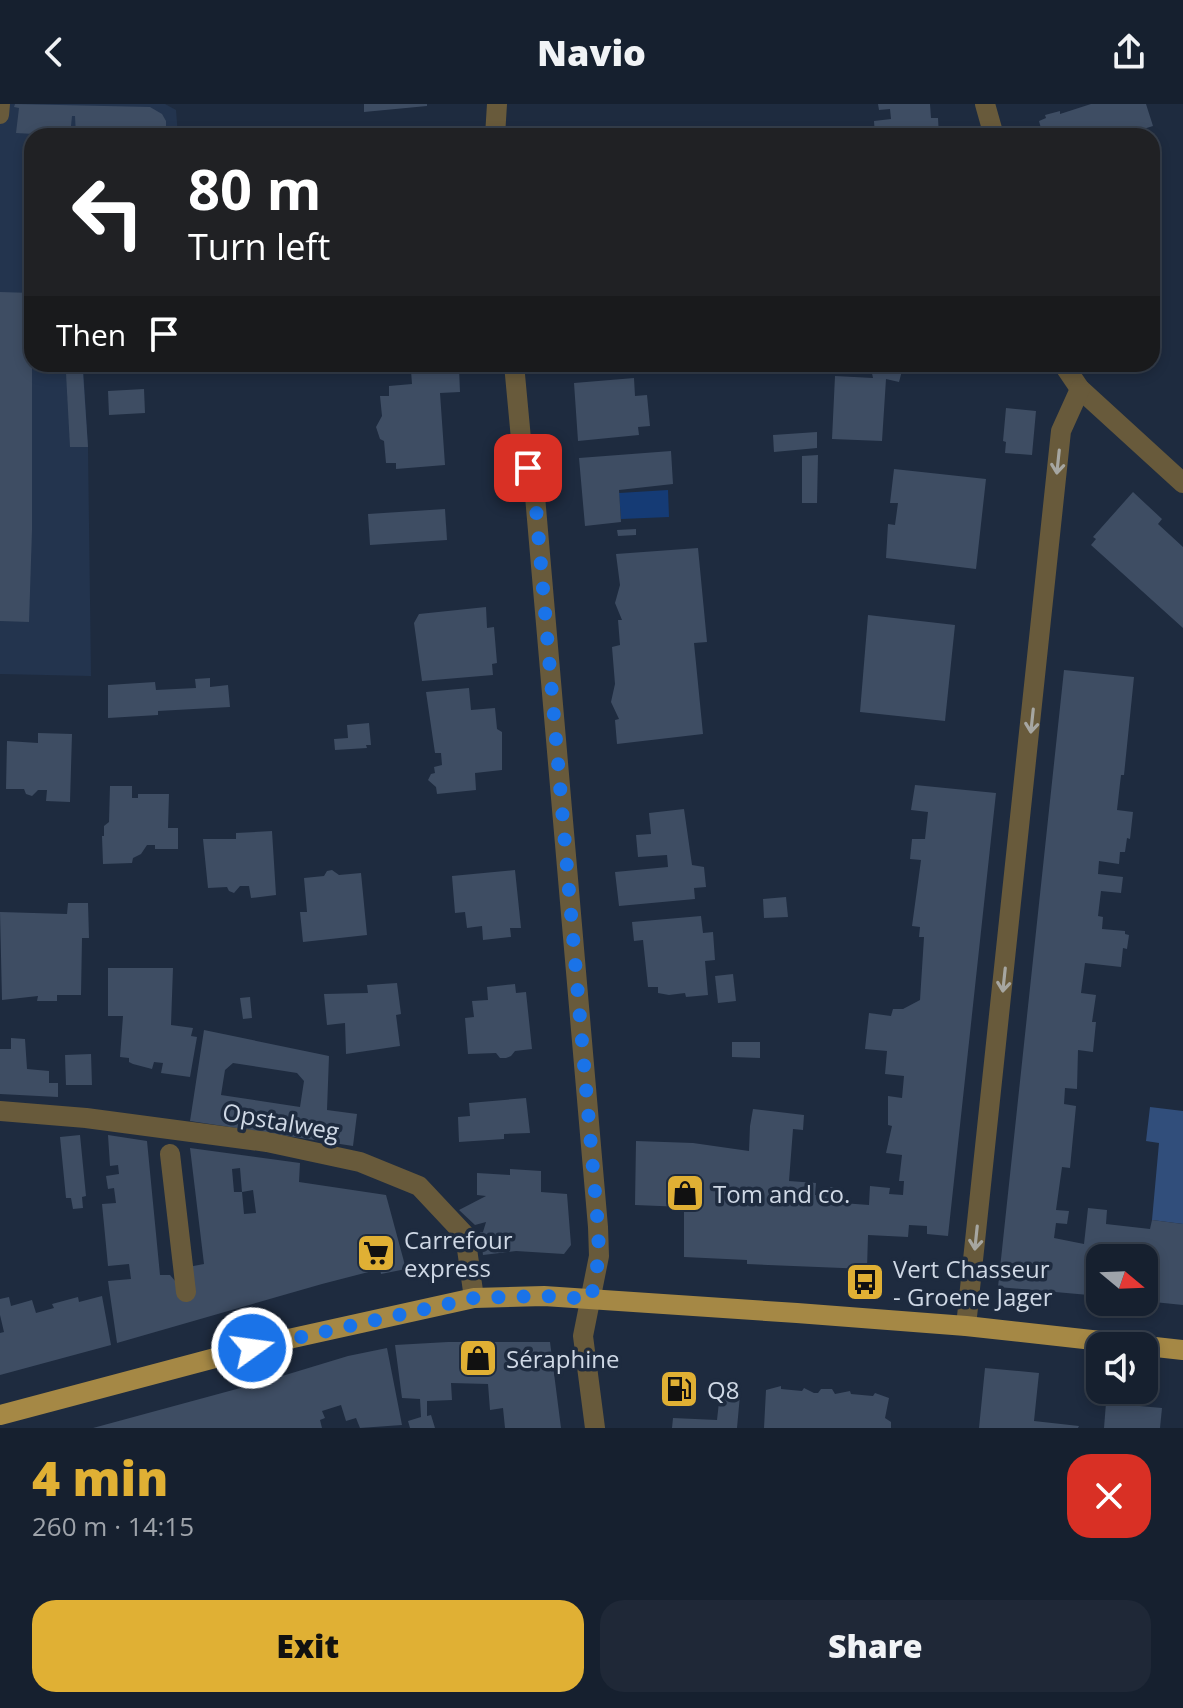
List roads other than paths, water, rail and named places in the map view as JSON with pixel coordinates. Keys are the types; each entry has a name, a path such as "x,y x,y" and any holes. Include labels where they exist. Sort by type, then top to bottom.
{"main road":[{"path":"0,1415 275,1342 474,1298 544,1296 966,1326 1183,1350"}],"street":[{"path":"496,128 497,104"},
{"path":"985,104 992,128"},
{"path":"515,372 521,439 535,496 598,1227 599,1256 583,1336 595,1428"},
{"path":"1068,372 1080,389 1183,483"},
{"path":"966,1326 1061,431 1080,389"},
{"name":"Opstalweg","path":"0,1111 86,1118 267,1142 360,1162 419,1186 465,1235 474,1298"},
{"path":"170,1154 186,1292"}],"lane":[{"path":"0,115 1,104"}],"place":[{"name":"Tom and co.","path":"685,1193"},
{"name":"Carrefour express","path":"376,1253"},
{"name":"Vert Chasseur - Groene Jager","path":"865,1282"},
{"name":"Séraphine","path":"478,1358"},
{"name":"Q8","path":"679,1389"}]}
